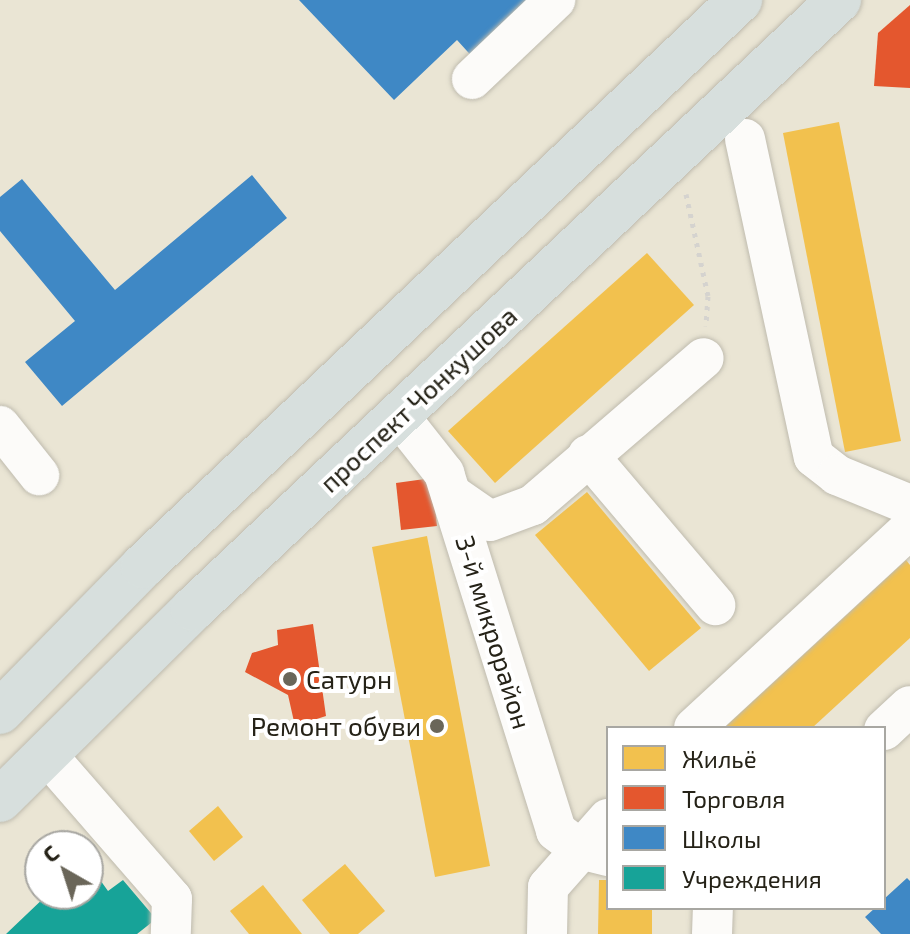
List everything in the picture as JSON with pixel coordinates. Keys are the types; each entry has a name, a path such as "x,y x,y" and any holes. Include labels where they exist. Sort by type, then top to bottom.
{"main road":[{"path":"0,712 143,566 740,0"},
{"name":"проспект Чонкушова","path":"0,800 193,609 839,0"},
{"path":"560,170 608,220"}],"lane":[{"path":"472,79 555,0"},
{"path":"745,139 814,457 837,475 910,505"},
{"path":"451,494 490,521 533,505 704,358"},
{"name":"3-й микрорайон","path":"399,416 444,473 556,831 594,853"},
{"path":"0,426 39,475"},
{"path":"588,455 715,605"},
{"path":"696,726 910,529"},
{"path":"886,728 910,706"},
{"path":"46,754 172,899 171,934"},
{"path":"547,934 548,887 594,853 606,824"},
{"path":"712,934 713,910"}],"path":[{"path":"685,193 708,296 704,358"}],"building: Жильё":[{"path":"839,122 901,441 845,452 783,133"},
{"path":"647,253 694,305 495,483 448,431"},
{"path":"587,492 701,628 649,671 535,535"},
{"path":"427,536 490,866 435,877 372,547"},
{"path":"906,560 910,565 910,638 814,726 726,726"},
{"path":"218,806 243,837 214,861 189,831"},
{"path":"345,864 385,911 358,934 330,934 302,900"},
{"path":"599,880 606,880 606,910 652,910 652,934 598,934"},
{"path":"263,885 302,934 249,934 230,911"}],"building: Торговля":[{"path":"910,5 910,88 874,86 878,33"},
{"path":"432,478 437,526 401,530 396,483"},
{"name":"Сатурн","path":"313,624 326,716 295,726 288,695 245,672 252,653 278,645 277,630"}],"building: Школы":[{"path":"299,0 530,0 477,62 457,40 394,100"},
{"path":"252,175 287,218 62,406 25,362 75,321 0,231 0,197 22,179 115,290"},
{"path":"907,878 910,881 910,934 881,934 865,917 873,910 886,910 886,897"}],"building: Учреждения":[{"path":"123,880 156,919 137,934 6,934 31,910 104,910 104,885 108,891"}],"place":[{"name":"Сатурн","path":"290,679"},
{"name":"Ремонт обуви","path":"437,726"}]}
